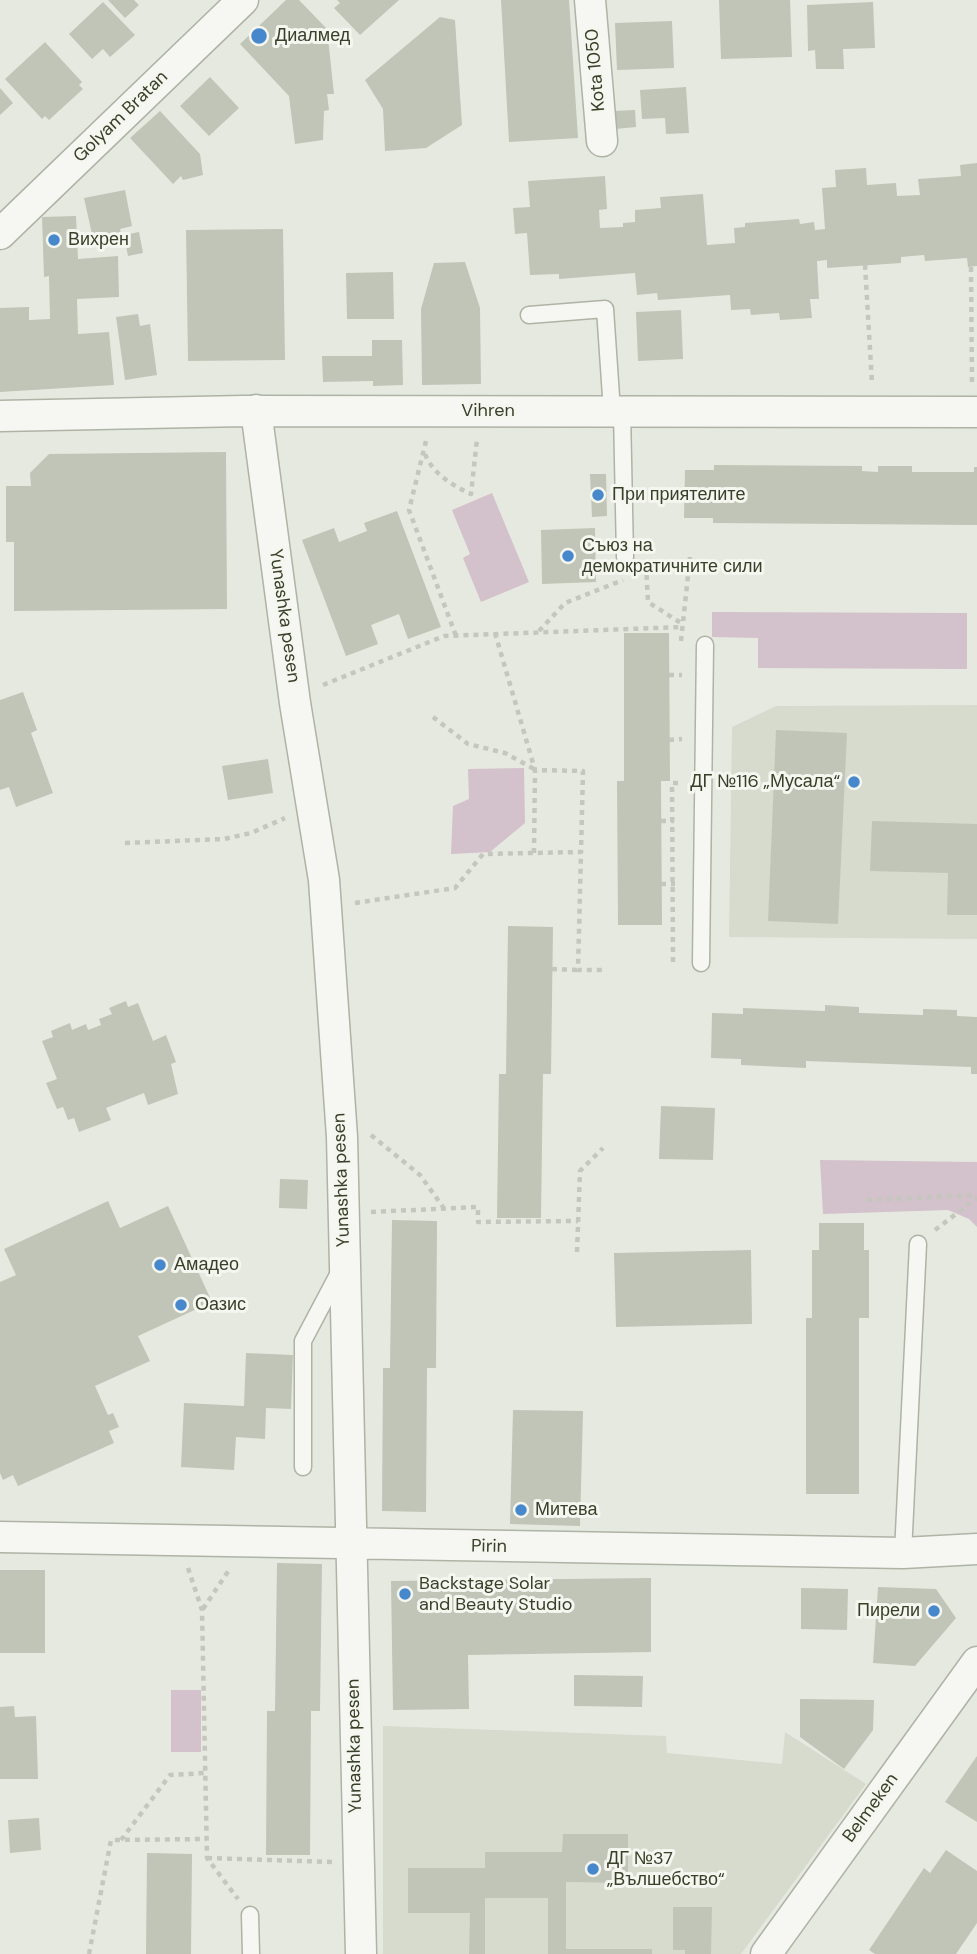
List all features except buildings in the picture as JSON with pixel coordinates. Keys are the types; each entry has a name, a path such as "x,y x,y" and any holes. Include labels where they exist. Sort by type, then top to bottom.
{"street":[{"name":"Golyam Bratan","path":"0,234 243,0"},
{"name":"Kota 1050","path":"590,0 602,141"},
{"name":"Vihren","path":"0,416 256,411 975,412"},
{"name":"Yunashka pesen","path":"256,411 294,697 326,908 342,1137 360,1954"},
{"name":"Pirin","path":"0,1537 903,1553 977,1549"},
{"name":"Belmeken","path":"766,1954 977,1662"}],"lane":[{"path":"529,315 605,309 617,411 625,557"},
{"path":"701,963 705,645"},
{"path":"903,1553 918,1244"},
{"path":"303,1467 303,1341 345,1263"},
{"path":"250,1915 251,1954"}],"path":[{"path":"865,265 872,376"},
{"path":"971,267 975,412"},
{"path":"456,636 409,510 425,453 429,463 441,476 471,494 477,411"},
{"path":"686,605 690,556"},
{"path":"294,697 444,636 683,626 648,602 646,570"},
{"path":"540,631 565,603 600,589"},
{"path":"495,633 535,770 534,853"},
{"path":"433,718 468,744 505,753 535,770 583,771 578,970"},
{"path":"672,783 673,962"},
{"path":"125,843 224,839 251,833 313,809"},
{"path":"326,908 455,888 483,855 581,852"},
{"path":"662,884 682,884"},
{"path":"552,969 604,970"},
{"path":"376,1139 420,1175 444,1208"},
{"path":"577,1252 580,1171 603,1148"},
{"path":"867,1200 977,1196"},
{"path":"918,1244 977,1196"},
{"path":"375,1211 478,1207 478,1223 578,1221"},
{"path":"179,1540 202,1610 206,1858 250,1915"},
{"path":"202,1610 248,1542"},
{"path":"121,1840 170,1775 205,1773"},
{"path":"89,1954 111,1840 206,1839"},
{"path":"206,1858 358,1863"}],"shaded area":[{"path":"492,493 529,582 481,602 463,558 470,554 452,510"},
{"path":"712,612 967,613 967,669 758,668 758,638 712,637"},
{"name":"ДГ №116 „Мусала“","path":"977,705 977,939 729,937 732,727 776,706"},
{"path":"524,768 525,823 490,852 451,854 453,806 469,799 468,769"},
{"path":"820,1160 977,1162 977,1227 969,1219 948,1210 823,1214"},
{"path":"171,1690 201,1690 201,1752 171,1752"},
{"name":"ДГ №37 „Вълшебство“","path":"383,1726 666,1736 667,1753 782,1764 785,1732 866,1784 741,1954 383,1954"}],"place":[{"name":"Диалмед","path":"259,36"},
{"name":"Вихрен","path":"54,240"},
{"name":"При приятелите","path":"598,495"},
{"name":"Съюз на демократичните сили","path":"568,556"},
{"name":"ДГ №116 „Мусала“","path":"854,782"},
{"name":"Амадео","path":"160,1265"},
{"name":"Оазис","path":"181,1305"},
{"name":"Митева","path":"521,1510"},
{"name":"Backstage Solar and Beauty Studio","path":"405,1594"},
{"name":"Пирели","path":"934,1611"},
{"name":"ДГ №37 „Вълшебство“","path":"593,1869"}]}
